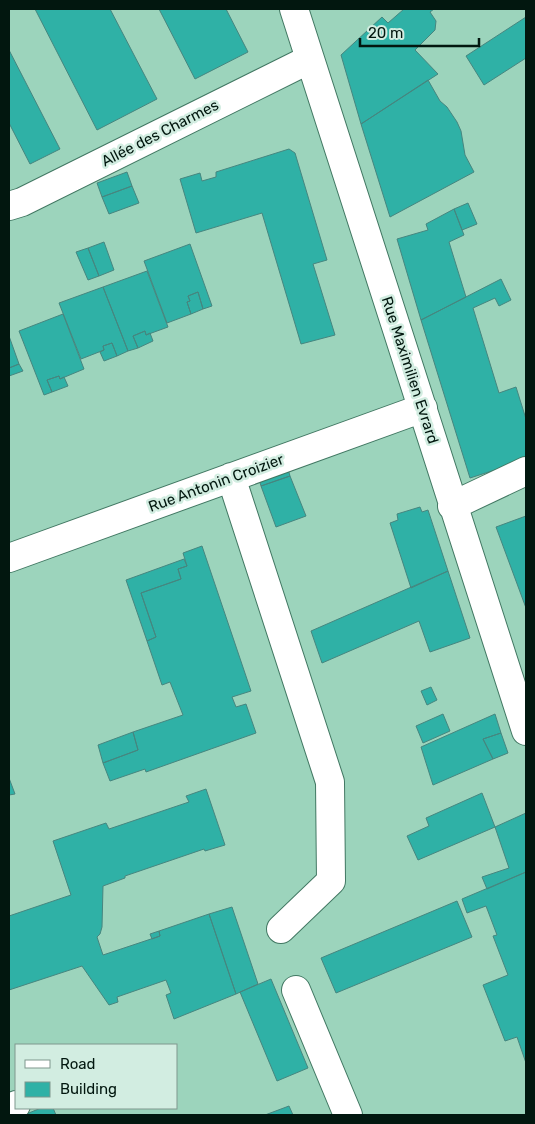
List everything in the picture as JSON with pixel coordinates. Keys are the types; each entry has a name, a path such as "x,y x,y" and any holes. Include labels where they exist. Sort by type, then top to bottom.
{"street":[{"name":"Rue Maximilien Evrard","path":"302,13 310,59 423,408 452,506 526,731"},
{"name":"Allée des Charmes","path":"9,206 22,202 310,59"},
{"name":"Rue Antonin Croizier","path":"9,558 423,408"},
{"path":"452,506 526,471"},
{"path":"231,478 330,782 331,881 281,929"},
{"path":"296,990 348,1115"}],"building":[{"path":"35,9 110,9 157,99 97,130"},
{"path":"159,9 226,9 248,52 195,79"},
{"path":"404,9 434,9 430,12 436,21 435,30 415,50 438,74 361,124 341,55 382,17 388,23"},
{"path":"526,17 526,58 484,85 466,56"},
{"path":"9,50 60,149 30,164 9,123"},
{"path":"428,80 440,101 447,107 457,122 461,131 465,155 474,172 390,217 361,124"},
{"path":"289,149 295,153 327,260 313,264 335,335 301,344 262,213 196,233 180,179 200,173 202,181 216,177 216,172"},
{"path":"127,172 132,186 102,197 97,183"},
{"path":"132,186 139,203 109,214 102,197"},
{"path":"468,203 477,224 462,230 454,209"},
{"path":"454,209 464,235 449,242 466,297 421,320 397,239 428,230 426,224"},
{"path":"104,242 114,270 99,276 88,248"},
{"path":"190,244 212,306 203,309 198,292 188,296 190,301 187,302 191,314 167,323 144,261"},
{"path":"88,248 99,276 88,280 76,252"},
{"path":"147,271 168,327 146,335 145,331 133,336 138,348 128,351 103,287"},
{"path":"501,279 511,300 499,306 495,298 473,308 499,393 516,387 526,419 526,460 470,478 421,320"},
{"path":"103,287 128,351 117,356 112,343 103,346 104,350 81,359 59,303"},
{"path":"198,292 203,309 191,314 187,302 190,301 188,296"},
{"path":"63,314 84,369 60,379 59,376 47,380 52,392 44,395 19,331"},
{"path":"145,331 146,335 150,333 153,341 138,348 133,336"},
{"path":"9,336 19,364 9,368"},
{"path":"112,343 117,356 104,361 100,352 104,350 103,346"},
{"path":"19,364 23,371 9,376 9,368"},
{"path":"59,376 60,379 64,377 68,386 52,392 47,380"},
{"path":"288,469 290,476 261,486 259,479"},
{"path":"290,476 306,516 276,527 261,486"},
{"path":"420,507 422,512 428,510 448,571 411,588 390,523 398,520 397,514"},
{"path":"526,516 526,608 496,527"},
{"path":"202,546 251,691 232,697 236,707 246,704 256,733 146,772 145,769 110,781 103,763 138,750 133,732 183,715 170,682 162,685 147,641 156,637 141,593 181,579 178,569 187,566 183,553"},
{"path":"184,559 187,566 178,569 181,579 141,593 156,637 147,641 126,580"},
{"path":"448,571 470,638 430,652 419,621 322,663 311,631"},
{"path":"431,687 437,700 427,705 421,691"},
{"path":"443,714 450,731 423,743 416,726"},
{"path":"495,714 501,733 483,739 493,759 433,785 421,747"},
{"path":"133,732 138,750 103,763 98,745"},
{"path":"501,733 508,753 493,759 483,739"},
{"path":"9,778 15,794 9,795"},
{"path":"206,789 225,845 205,851 204,849 125,876 125,878 103,886 102,927 97,937 103,955 160,936 159,931 209,914 236,994 174,1019 166,995 171,993 166,980 117,997 118,1002 109,1005 82,966 9,990 9,916 71,895 53,841 106,823 109,829 189,802 186,796"},
{"path":"482,793 495,827 418,860 407,836 429,826 426,818"},
{"path":"526,813 526,872 487,889 482,877 509,868 495,827"},
{"path":"526,872 526,1063 517,1037 505,1041 483,985 508,975 493,936 497,935 486,906 467,913 462,899"},
{"path":"457,901 472,937 336,993 321,958"},
{"path":"232,907 258,984 236,994 209,914"},
{"path":"159,931 160,936 152,939 150,934"},
{"path":"271,979 308,1068 277,1081 240,992"},
{"path":"289,1106 293,1115 265,1115"},
{"path":"39,1109 53,1109 56,1115 24,1115"}]}
